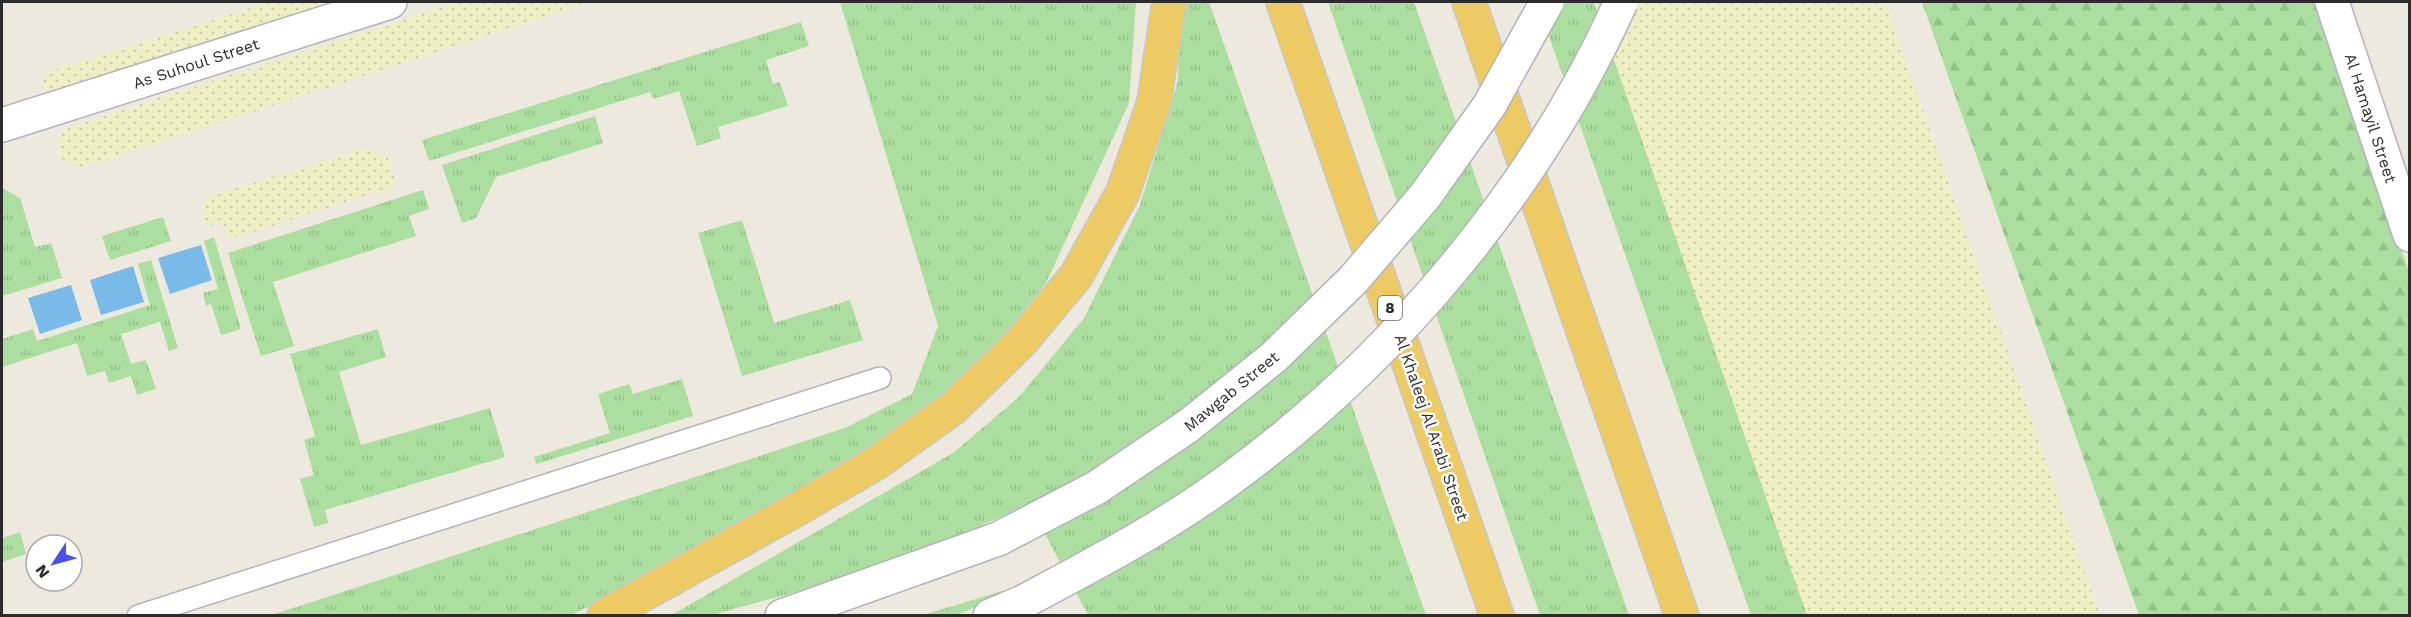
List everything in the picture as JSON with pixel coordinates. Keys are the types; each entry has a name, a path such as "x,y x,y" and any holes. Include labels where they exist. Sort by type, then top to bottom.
{"highway":[{"path":"604,615 876,463 952,408 1021,342 1076,276 1123,192 1154,102 1169,2"},
{"name":"Al Khaleej Al Arabi Street","path":"1283,2 1497,615"},
{"path":"1468,2 1682,615"}],"main road":[{"name":"As Suhoul Street","path":"2,125 390,2"},
{"name":"Mawgab Street","path":"782,615 998,539 1096,488 1188,426 1274,357 1353,280 1425,196 1489,106 1547,2"},
{"path":"990,615 1023,602 1127,547 1226,482 1317,409 1402,326 1479,237 1546,141 1605,38 1621,2"},
{"name":"Al Hamayil Street","path":"2332,2 2409,235"}],"lane":[{"path":"138,615 880,378"}],"green space":[{"path":"840,2 1136,2 1129,103 1046,283 946,406 789,507 571,615 269,616 845,428 912,394 938,326"},
{"path":"1179,2 1209,2 1426,615 1088,615 1029,504 891,566 712,615 670,616 953,453 1019,397 1084,318 1140,205 1178,81"},
{"path":"1328,2 1414,2 1629,615 1540,615"},
{"path":"1537,2 1594,2 1807,615 1751,615"},
{"path":"1922,2 2318,2 2409,272 2409,615 2139,615"},
{"path":"801,22 809,46 766,60 773,84 780,82 788,106 718,127 721,138 697,146 679,91 653,99 650,92 429,161 422,140"},
{"path":"595,116 603,143 496,177 476,218 462,223 442,165"},
{"path":"2,188 20,198 35,247 51,243 62,278 2,296"},
{"path":"423,190 429,209 409,216 416,236 273,282 294,346 261,356 228,253"},
{"path":"163,217 171,241 110,260 102,236"},
{"path":"742,220 774,323 850,300 863,340 742,376 698,233"},
{"path":"214,237 241,329 221,335 211,304 206,306 203,293 218,289 204,241"},
{"path":"151,260 178,348 169,351 160,322 121,334 131,364 146,360 156,389 137,395 131,376 109,383 105,371 87,376 77,343 2,367 2,339 33,329 37,341 150,305 138,264"},
{"path":"378,329 386,357 339,372 361,445 490,408 505,457 325,510 328,523 314,527 300,479 314,475 304,440 315,436 290,354"},
{"path":"682,379 693,416 536,464 534,457 610,433 598,394 629,384 633,394"},
{"path":"20,532 24,555 2,562 2,538"},
{"path":"1045,578 956,615 923,615"}],"sand":[{"path":"270,2 347,2 53,94 44,86 43,78 48,72"},
{"path":"457,2 592,2 82,167 64,161 59,151 59,138 69,127"},
{"path":"1594,2 1885,2 2100,615 1807,615"},
{"path":"368,148 388,158 397,185 228,240 222,222 207,227 201,209 210,196"}],"water":[{"path":"201,245 212,280 170,294 158,258"},
{"path":"133,266 144,302 101,315 90,280"},
{"path":"71,285 82,320 40,334 28,298"}]}
